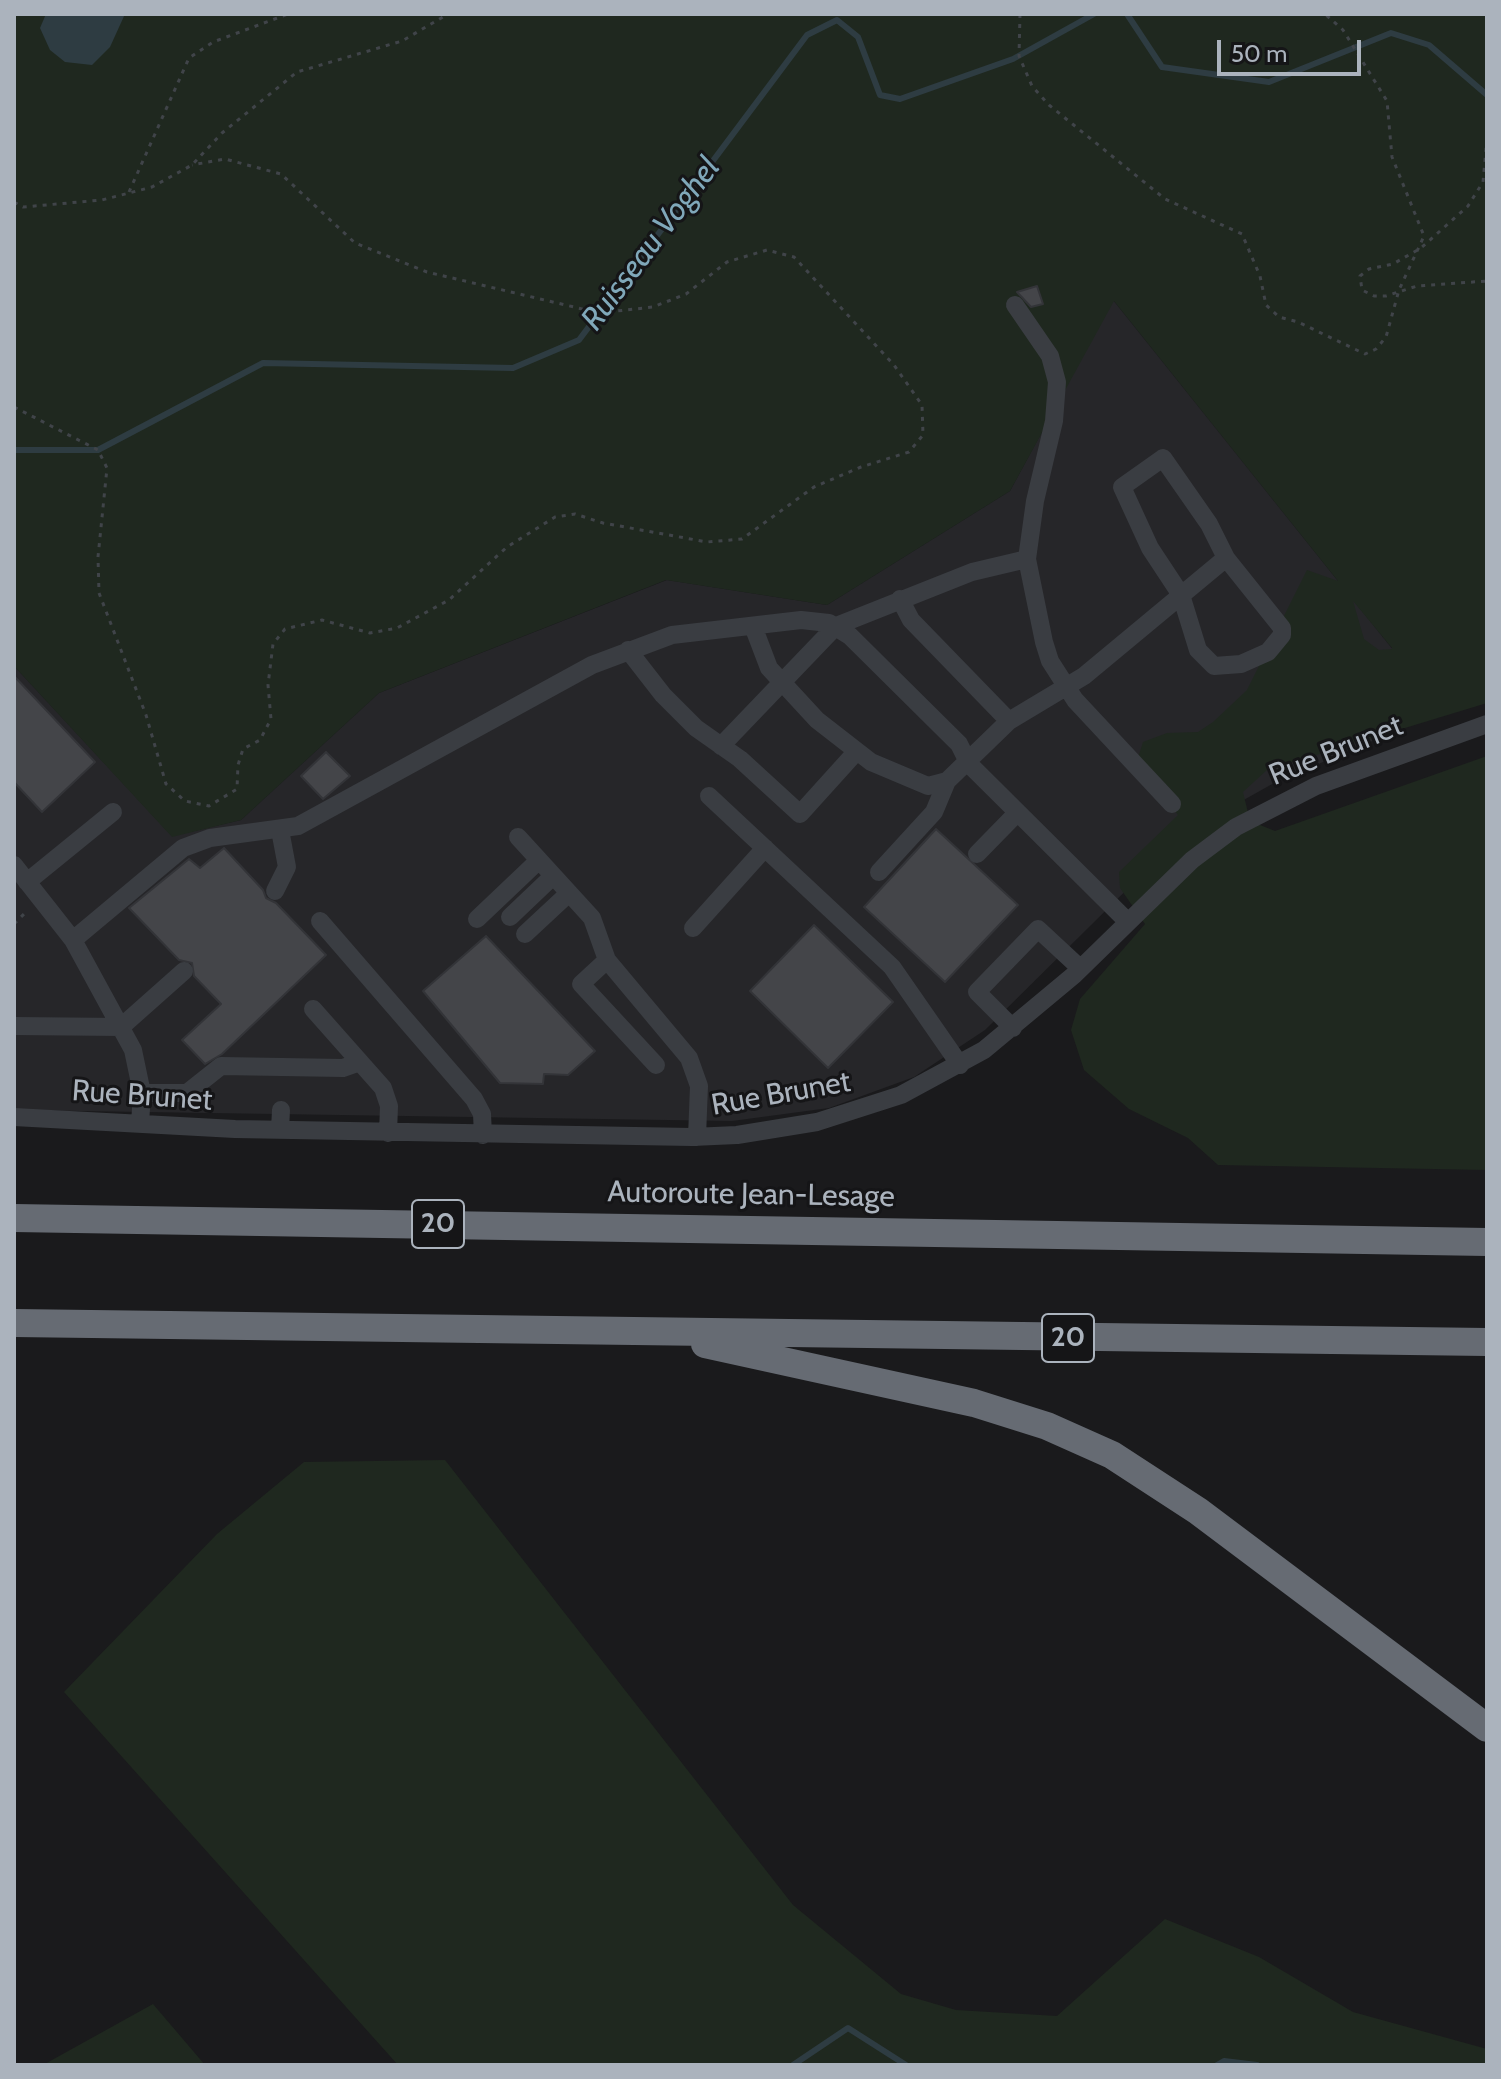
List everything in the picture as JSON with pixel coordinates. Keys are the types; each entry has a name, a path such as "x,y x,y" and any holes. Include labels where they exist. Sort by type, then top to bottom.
{"highway":[{"name":"Autoroute Jean-Lesage","path":"14,1218 1487,1242"},
{"path":"1419,1240 1487,1229"},
{"name":"20","path":"14,1323 1487,1342"},
{"path":"649,1332 974,1403 1047,1426 1112,1455 1188,1503 1487,1728"}],"street":[{"path":"1015,305 1050,356 1057,382 1054,421 1035,501 1027,559 1044,642 1064,686 1172,804"},
{"path":"1163,458 1193,498 1226,558 1282,628 1282,635 1268,652 1229,667 1214,666 1205,660 1188,627 1181,595 1150,548 1122,487 1163,458"},
{"path":"753,626 759,650 780,682 817,720 856,752 918,784 928,786 947,781 969,764 1009,721 1084,676 1226,558"},
{"path":"721,746 836,626 972,572 1027,559"},
{"path":"900,599 911,620 1009,721"},
{"path":"73,940 183,848 210,838 280,830 318,817 592,665 672,635 817,620 836,626 959,744 969,764 1128,922"},
{"path":"628,650 663,695 696,728 800,814 856,752"},
{"name":"Rue Brunet","path":"14,1117 280,1130 697,1137 780,1129 836,1117 901,1095 960,1065 1013,1028 1209,846 1252,817 1340,776 1487,724"},
{"path":"879,872 934,812 947,781"},
{"path":"709,796 898,974 960,1065"},
{"path":"27,882 113,812"},
{"path":"977,854 1017,813"},
{"path":"275,891 287,867 280,830"},
{"path":"518,837 537,862 592,918 607,960 689,1058 697,1074 697,1137"},
{"path":"693,928 765,848"},
{"path":"477,919 537,862"},
{"path":"14,865 73,940 137,1058 142,1093 140,1124"},
{"path":"510,917 552,877"},
{"path":"525,934 568,894"},
{"path":"320,921 474,1099 482,1114 483,1135"},
{"path":"1013,1028 977,992 1038,929 1080,968"},
{"path":"607,960 581,984 656,1065"},
{"path":"14,1026 121,1027 184,971"},
{"path":"313,1009 388,1097 388,1133"},
{"path":"642,1050 665,1030"},
{"path":"142,1093 187,1093 225,1065 343,1068 360,1062"},
{"path":"280,1130 281,1110"}],"path":[{"path":"129,193 189,58 213,42 288,14"},
{"path":"14,202 23,207 102,200 152,187 192,165 222,133 297,72 402,41 448,14"},
{"path":"1020,14 1019,56 1032,86 1049,105 1165,199 1242,234 1260,276 1266,305 1279,317 1298,322 1365,354 1376,349 1386,337 1399,290 1424,236 1392,157 1387,101 1343,30 1325,14"},
{"path":"1487,138 1483,182 1468,206 1421,248 1393,264 1369,269 1360,276 1362,290 1374,296 1386,296 1399,290 1487,281"},
{"path":"14,407 98,450 107,468 98,557 99,593 146,715 166,784 185,801 209,806 237,789 238,765 243,749 260,740 271,719 268,685 273,644 285,629 322,620 370,633 397,628 449,600 507,547 555,517 575,514 603,523 707,542 742,539 814,487 909,452 923,435 922,405 894,365 794,257 767,250 727,262 686,294 653,307 599,313 427,272 355,243 281,174 225,159 192,165"},
{"path":"14,924 25,913"}],"shaded area":[{"path":"14,14 1487,14 1487,703 1267,770 1243,792 1250,821 1275,831 1487,756 1487,1170 1218,1165 1188,1138 1129,1109 1084,1070 1071,1030 1080,999 1145,924 1120,888 1119,872 1178,815 1137,761 1143,742 1167,733 1198,732 1213,722 1247,690 1307,570 1338,581 1114,301 1010,491 827,605 666,580 379,693 241,820 172,837 14,666","holes":["1353,601 1392,648 1379,650 1364,639"]},
{"path":"46,14 125,14 110,47 92,65 65,62 50,50 40,28"},
{"path":"1113,300 1442,711 1274,783 1183,834 985,1030 914,1077 829,1108 732,1121 14,1110 14,666 172,836 241,820 379,693 667,580 827,605 1010,491"},
{"path":"445,1460 793,1905 901,1994 956,2010 1057,2016 1165,1919 1259,1957 1353,2012 1487,2049 1487,2065 398,2065 64,1692 217,1534 304,1462"},
{"path":"153,2004 205,2065 43,2065"}],"building":[{"path":"1037,286 1043,304 1031,307 1017,292"},
{"path":"14,676 95,762 42,812 14,782"},
{"path":"326,752 350,776 323,799 301,776"},
{"path":"936,829 1018,905 945,982 864,907"},
{"path":"224,848 263,890 266,898 276,903 326,955 222,1054 205,1064 182,1040 221,1004 194,976 192,963 179,960 129,908 189,859 200,868"},
{"path":"814,925 893,1002 828,1068 750,991"},
{"path":"486,936 595,1051 568,1075 544,1074 543,1084 500,1083 423,991"}],"waterway":[{"name":"Ruisseau Voghel","path":"14,450 98,450 263,363 513,368 579,340 807,35 837,20 858,37 880,95 900,99 1013,59 1094,14"},
{"name":"Ruisseau Voghel","path":"1127,14 1162,67 1269,82 1391,33 1429,45 1487,95"},
{"path":"793,2065 848,2028 906,2065"},
{"path":"1217,2065 1224,2061 1257,2065"}]}
